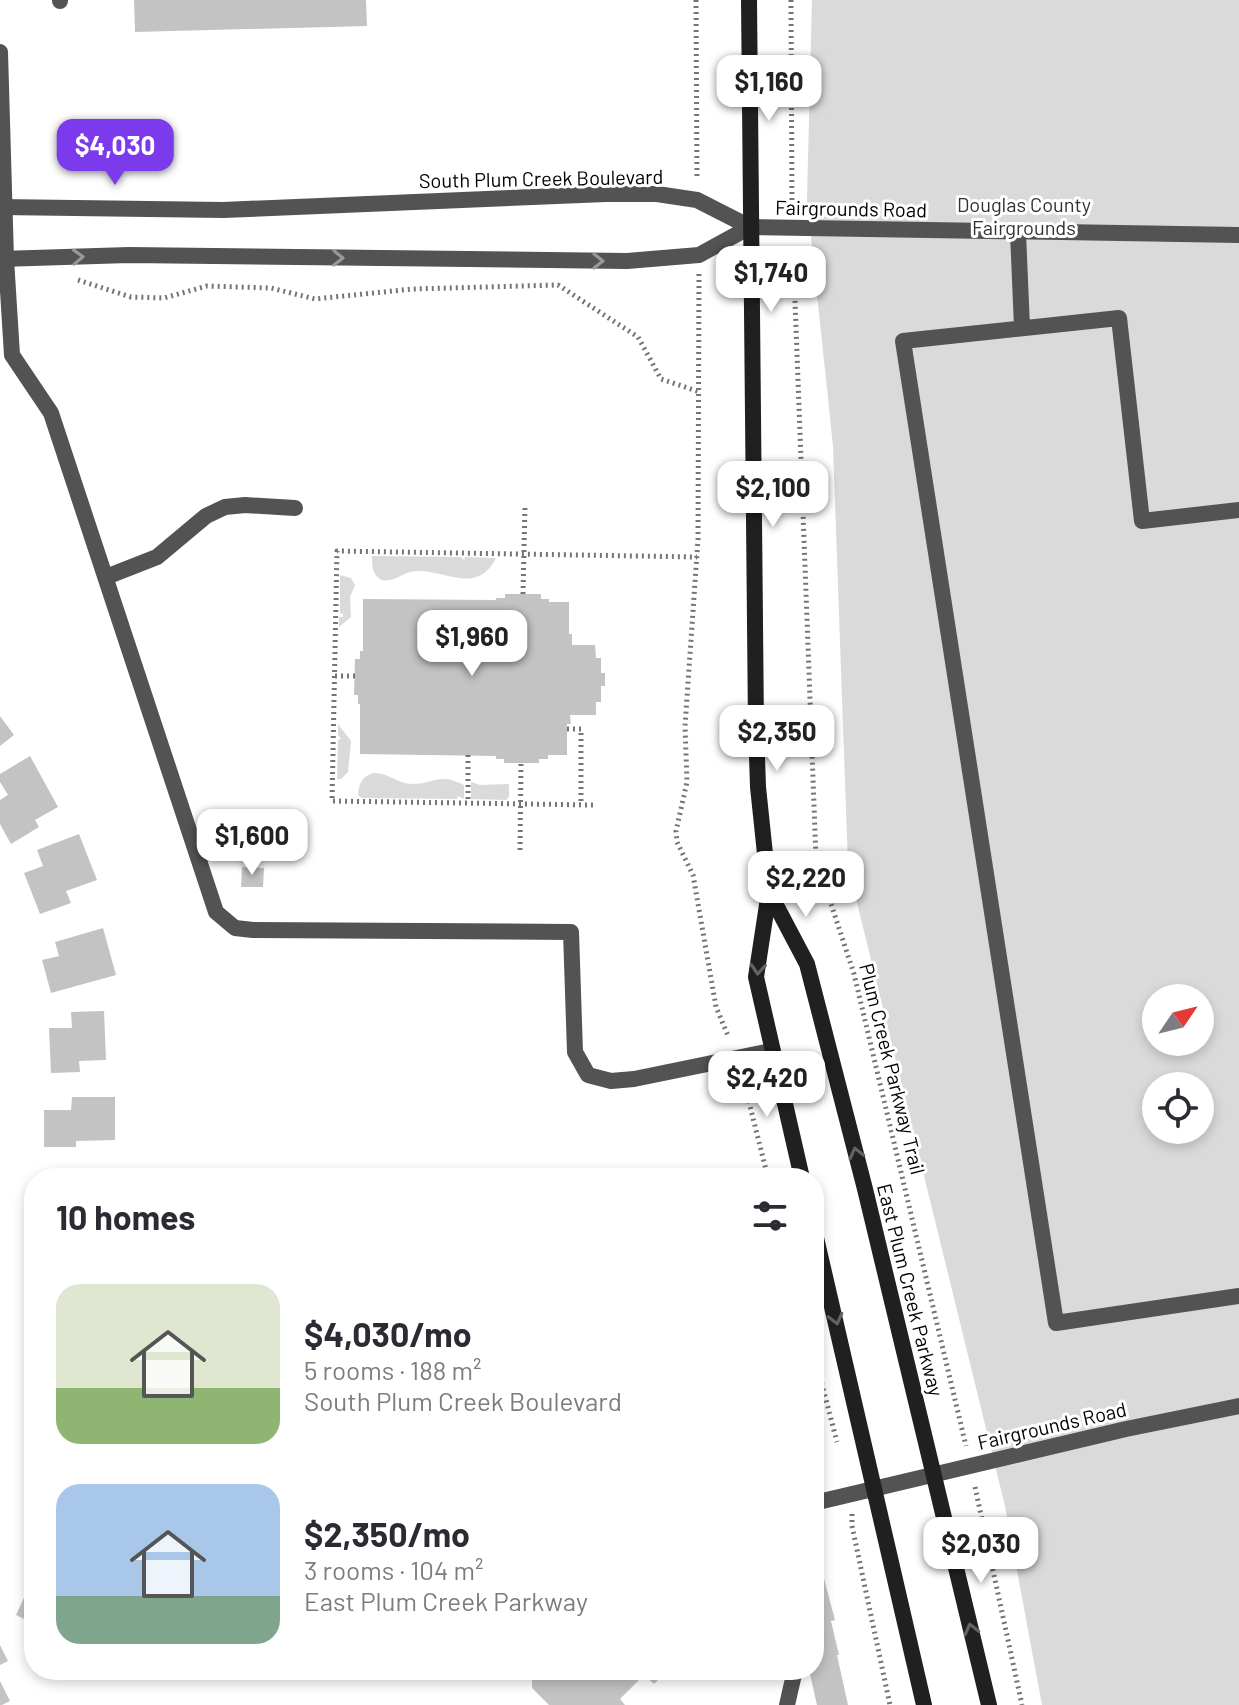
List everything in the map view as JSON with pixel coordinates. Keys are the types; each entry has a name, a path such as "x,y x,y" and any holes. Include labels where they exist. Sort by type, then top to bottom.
{"main road":[{"name":"East Plum Creek Parkway","path":"749,0 756,726 760,816 769,892 756,977 800,1168"},
{"name":"East Plum Creek Parkway","path":"769,892 807,964 989,1705"},
{"path":"824,1271 924,1705"}],"street":[{"path":"0,52 3,259 12,355 51,413 216,912 235,928 253,930 571,932 575,1052 588,1075 611,1081 771,1051"},
{"name":"South Plum Creek Boulevard","path":"2,207 223,210 657,194 697,200 750,227"},
{"name":"Fairgrounds Road","path":"750,227 1239,235"},
{"path":"3,259 129,255 627,261 699,255 750,227"},
{"path":"1018,233 1022,327"},
{"path":"1239,510 1142,521 1119,318 903,341 1056,1323 1239,1296"},
{"path":"106,577 157,557 199,521 225,507 295,508"},
{"name":"Fairgrounds Road","path":"824,1501 1126,1429 1239,1406"},
{"path":"787,1705 793,1680"}],"path":[{"path":"696,0 697,200"},
{"name":"Plum Creek Parkway Trail","path":"791,0 792,227 816,858 854,974 970,1466 1022,1705"},
{"path":"699,255 697,557 685,726 687,782 676,831 677,842 693,875 716,1007 738,1059 765,1168"},
{"path":"75,279 131,297 164,298 207,286 271,288 315,299 412,289 558,285 638,337 661,379 700,392"},
{"path":"523,594 525,505"},
{"path":"593,805 332,801 337,551 697,557"},
{"path":"335,676 355,676"},
{"path":"567,729 581,729 581,805"},
{"path":"468,755 468,803"},
{"path":"520,850 521,763"},
{"path":"824,1392 840,1452"},
{"path":"851,1494 852,1526 890,1705"}],"green space":[{"name":"Douglas County Fairgrounds","path":"812,0 1239,0 1239,1705 1042,1705 1005,1506 848,866 833,446 807,199"},
{"path":"372,556 461,557 464,560 465,557 496,558 480,576 470,578 416,571 384,580 374,572"},
{"path":"340,575 351,578 355,585 350,597 351,617 339,627 339,617 343,617 340,613"},
{"path":"338,724 351,741 348,772 341,779 337,779 338,740 341,739"},
{"path":"373,773 407,783 420,784 442,779 455,781 464,785 464,799 458,796 457,799 362,798 358,795 360,784"},
{"path":"471,782 480,785 509,784 509,797 506,800 471,799"}],"building":[{"path":"134,0 366,0 367,26 135,32"},
{"path":"505,594 541,594 541,599 549,599 549,602 569,602 572,645 595,645 596,658 601,658 605,686 601,686 601,702 596,702 596,715 570,715 567,755 548,755 548,759 539,759 539,763 504,763 504,759 496,759 496,756 360,754 360,704 358,695 354,695 355,659 360,659 360,651 363,651 363,599 496,600 505,598"},
{"path":"0,716 14,735 0,746"},
{"path":"30,756 58,807 35,820 39,827 11,844 0,824 0,800 8,795 0,782 0,774"},
{"path":"79,834 97,880 66,891 71,903 40,914 24,873 43,866 37,850"},
{"path":"242,867 264,868 263,887 241,887"},
{"path":"103,928 116,975 51,993 42,960 59,956 55,942"},
{"path":"104,1011 106,1060 79,1061 80,1072 51,1073 49,1028 72,1028 71,1012"},
{"path":"72,1097 115,1097 115,1140 76,1141 76,1147 44,1147 44,1110 71,1110"},
{"path":"824,1579 835,1620 831,1621 848,1705 817,1705 811,1680 824,1680"},
{"path":"24,1598 24,1619 16,1615"},
{"path":"0,1645 8,1661 0,1665"},
{"path":"532,1680 639,1680 620,1699 625,1705 549,1705 532,1688"},
{"path":"0,1681 10,1701 2,1705 0,1705"}]}
